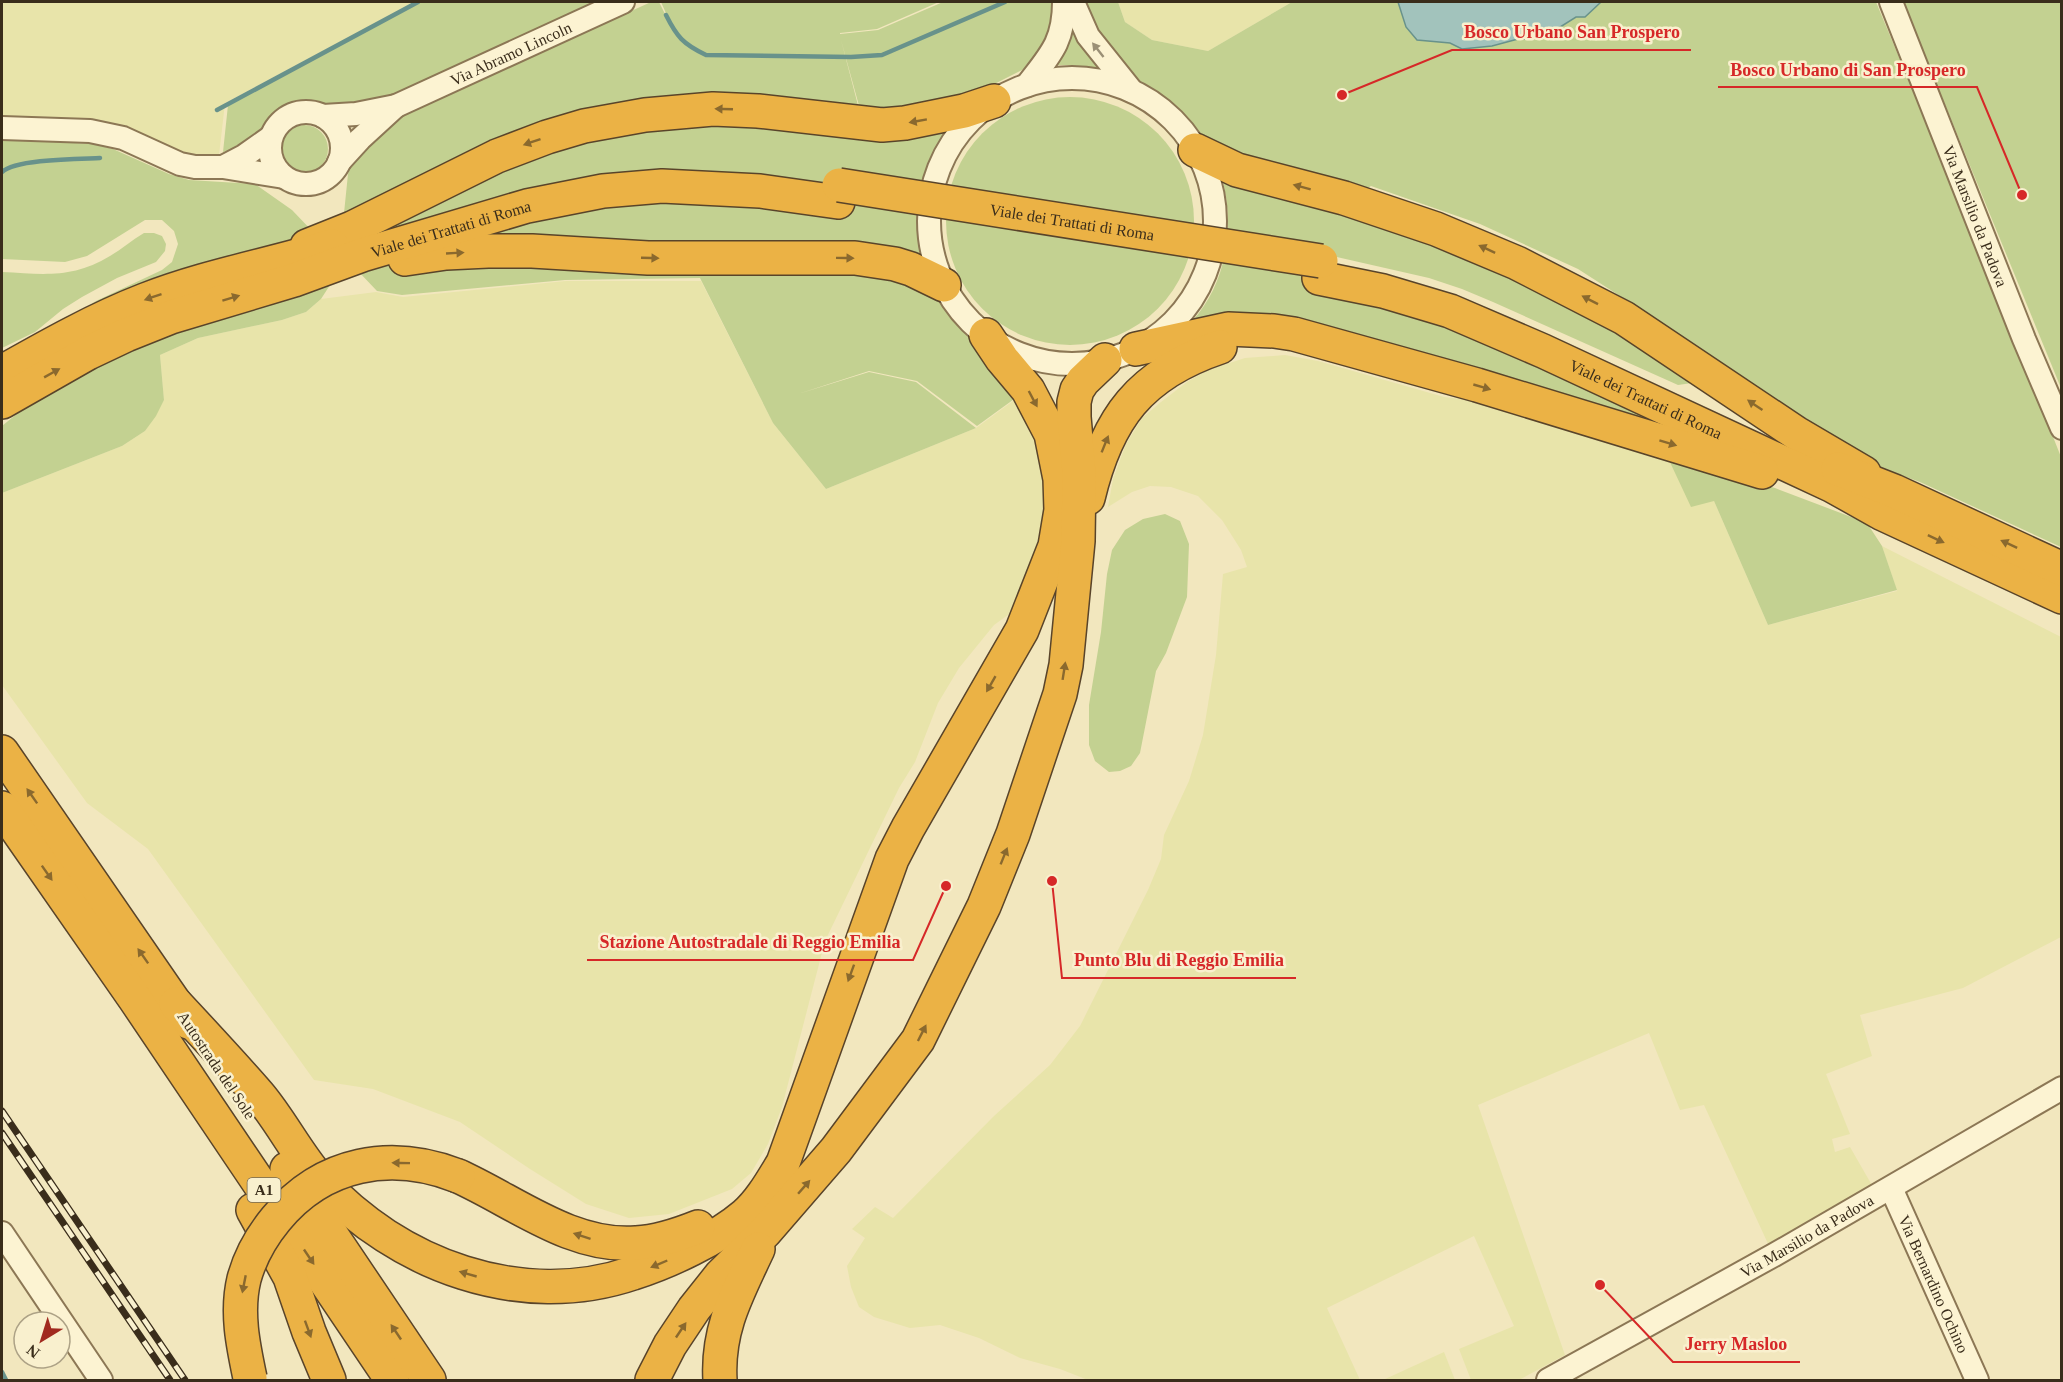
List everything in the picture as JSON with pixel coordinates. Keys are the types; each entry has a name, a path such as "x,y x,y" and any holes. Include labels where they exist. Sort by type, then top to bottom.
{"highway":[{"path":"282,271 352,228 497,156 584,126 645,115 713,109 758,111 882,125 941,116 994,101"},
{"path":"1196,150 1237,170 1344,198 1436,229 1517,263 1624,318 1796,433 1888,502"},
{"name":"Viale dei Trattati di Roma","path":"2,372 104,318 146,299 362,255 527,206 603,191 642,187 681,186 838,193 1320,270 1416,300 1482,324 1833,486 1888,502 2061,569"},
{"path":"282,271 400,260 446,253 531,251 648,258 865,259 911,269 944,285"},
{"name":"Viale dei Trattati di Roma","path":"2,402 88,353 126,335 282,271"},
{"path":"1136,349 1228,329 1274,330 1314,338 1784,479 1888,502"},
{"path":"176,1004 260,1096 319,1178 339,1199 363,1220 407,1250 442,1266 494,1281 554,1286 583,1284 622,1277 657,1265 693,1247 745,1215 766,1190 783,1163 892,859 1022,630 1055,546 1061,510 1060,479 1051,434 1028,390 1002,359 986,335"},
{"path":"1078,541 1095,469 1110,432 1131,402 1145,387 1181,362 1221,346 1265,342 1306,346 1425,372"},
{"path":"652,1380 670,1345 694,1309 721,1275 765,1232 836,1150 918,1040 984,906 1013,834 1060,694 1066,665 1078,541 1079,473 1074,402 1077,390 1083,381 1106,360"},
{"name":"Viale dei Trattati di Roma","path":"1888,502 2061,597"},
{"name":"Autostrada del Sole","path":"2,752 176,1004 429,1380"},
{"name":"Autostrada del Sole","path":"2,807 135,999 392,1380"},
{"path":"135,999 290,1277 329,1380"},
{"path":"250,1379 240,1326 244,1279 260,1242 281,1213 293,1201 324,1179 350,1168 370,1164 409,1163 434,1166 570,1232 602,1242 637,1243 665,1238 712,1221 728,1212 783,1163"},
{"path":"720,1380 722,1334 733,1303 765,1232"}],"street":[{"name":"Via Abramo Lincoln","path":"223,167 244,156 271,137 275,128 292,114 313,112 323,116 356,114 396,106 623,2"},
{"path":"1027,85 1054,50 1060,38 1064,2"},
{"path":"1073,2 1088,36 1133,92"},
{"name":"Via Marsilio da Padova","path":"1891,2 2061,428"},
{"path":"1062,78 1081,79 1099,81 1133,92 1175,122 1196,150 1207,176 1214,205 1214,234 1209,262 1198,289 1181,313 1160,334 1136,349 1106,360 1074,364 1043,361 1013,351 986,335 962,312 944,285 933,257 929,228 930,198 945,155 952,142 971,119 994,101 1027,85 1062,78"},
{"name":"Via Abramo Lincoln","path":"2,128 90,130 123,138 180,164 195,167 223,167 284,177 301,184 311,184 328,177 365,134 396,106"},
{"path":"323,116 336,128 340,136 342,145 339,162"},
{"path":"271,137 269,148 271,159 276,170 284,177"},
{"name":"Via Marsilio da Padova","path":"1548,1380 1774,1255 2061,1088"},
{"name":"Via Bernardino Ochino","path":"1890,1188 1977,1380"},
{"path":"2,1233 101,1380"}],"shaded area":[{"path":"2,2 415,2 225,103 219,155 199,157 2,121"},
{"path":"1118,2 1292,2 1208,51 1152,40 1125,22"},
{"path":"566,281 701,281 773,423 826,489 976,428 1028,390 1060,479 1036,595 994,625 959,668 938,703 915,762 899,788 825,941 782,1107 768,1144 751,1173 732,1189 669,1214 629,1218 586,1204 460,1122 373,1089 314,1080 148,849 87,803 2,685 2,493 122,446 145,431 164,400 160,355 198,338 282,320 306,312 321,299 376,292 403,297"},
{"path":"1285,355 1318,361 1444,397 1477,401 1668,458 1714,501 1768,625 1897,591 1882,546 2061,637 2061,937 1963,988 1860,1015 1872,1056 1826,1074 1850,1134 1832,1139 1835,1152 1850,1147 1873,1187 1770,1248 1704,1105 1680,1110 1649,1033 1478,1105 1565,1355 1519,1380 1471,1380 1459,1349 1514,1326 1474,1236 1327,1308 1360,1380 1088,1380 1060,1369 1020,1358 979,1338 940,1325 910,1328 874,1317 859,1307 851,1287 847,1266 865,1238 852,1229 875,1207 893,1218 994,1116 1050,1065 1080,1026 1148,890 1161,859 1164,835 1189,781 1203,735 1216,655 1223,574 1247,567 1241,550 1222,520 1198,496 1171,487 1150,486 1132,492 1108,507 1113,479 1126,444 1142,418 1187,382 1208,370 1245,358"},
{"path":"1444,1352 1455,1380 1383,1380"}],"green space":[{"path":"421,2 599,2 392,99 325,109 313,103 283,107 272,115 255,138 243,147 223,152 228,105"},
{"path":"651,2 659,2 676,36 661,2 939,2 877,29 840,34 878,30 943,2 1055,2 1052,37 1028,67 957,103 861,113 841,40 860,113 965,117 939,155 932,173 925,211 927,250 932,269 950,304 985,341 1024,392 977,426 917,381 869,371 798,394 869,372 916,382 976,428 826,489 773,423 700,278 565,280 402,295 377,291 358,271 343,223 351,162 375,133 403,115"},
{"path":"1081,2 1118,2 1125,22 1152,40 1208,51 1292,2 1876,2 1971,230 2061,457 2061,547 1920,482 1862,461 1662,323 1578,269 1480,224 1371,186 1359,193 1263,169 1201,137 1177,108 1150,89 1136,83 1112,63"},
{"path":"1903,2 2061,2 2061,388"},
{"path":"1069,17 1104,69 1052,65"},
{"path":"1058,97 1082,97 1106,102 1129,111 1158,133 1180,162 1185,173 1192,197 1194,221 1192,245 1185,269 1180,280 1158,309 1129,331 1118,336 1082,345 1058,345 1034,340 1011,331 991,317 974,300 960,280 951,257 946,233 946,209 951,185 960,162 974,142 991,125 1011,111 1034,102"},
{"path":"304,125 321,132 328,149 321,166 304,173 287,166 280,149 287,132"},
{"path":"2,139 93,144 113,149 169,174 189,180 255,184 292,210 314,233 66,320 96,301 162,270 172,262 178,244 174,231 162,220 145,220 87,256 65,262 2,259"},
{"path":"1222,178 1433,242 1591,315 1672,365 1692,383 1678,385 1493,302 1429,278 1328,255 1300,267 1304,287 1337,292 1444,319 1679,428 1192,321 1213,290 1225,253 1228,215"},
{"path":"144,233 162,236 166,244 165,251 156,262 117,278 82,297 35,332 2,348 2,272 31,274 70,272 110,256"},
{"path":"330,285 321,299 306,312 282,320 198,338 160,355 164,400 145,431 122,446 2,493 2,426 46,390 160,336"},
{"path":"1668,458 1775,488 1867,523 1882,546 1897,590 1768,625 1714,501 1691,507"},
{"path":"1165,514 1180,521 1189,544 1187,597 1166,653 1156,671 1140,753 1131,766 1120,771 1109,772 1095,761 1089,745 1089,705 1112,550 1125,530 1143,519"}],"water":[{"path":"1398,2 1601,2 1585,17 1576,17 1557,29 1533,39 1518,39 1492,46 1462,49 1450,43 1417,40 1406,27"}],"waterway":[{"path":"217,110 418,2"},
{"path":"666,15 682,39 706,55 851,57 882,55 1005,2"},
{"path":"2,172 20,164 100,158"},
{"path":"2,1372 6,1380"}],"railway":[{"path":"2,1111 185,1380"},
{"path":"2,1133 170,1380"}],"place":[{"name":"Bosco Urbano San Prospero","path":"1342,95"},
{"name":"Bosco Urbano di San Prospero","path":"2022,195"},
{"name":"Punto Blu di Reggio Emilia","path":"1052,881"},
{"name":"Stazione Autostradale di Reggio Emilia","path":"946,886"},
{"name":"Jerry Masloo","path":"1600,1285"}]}
